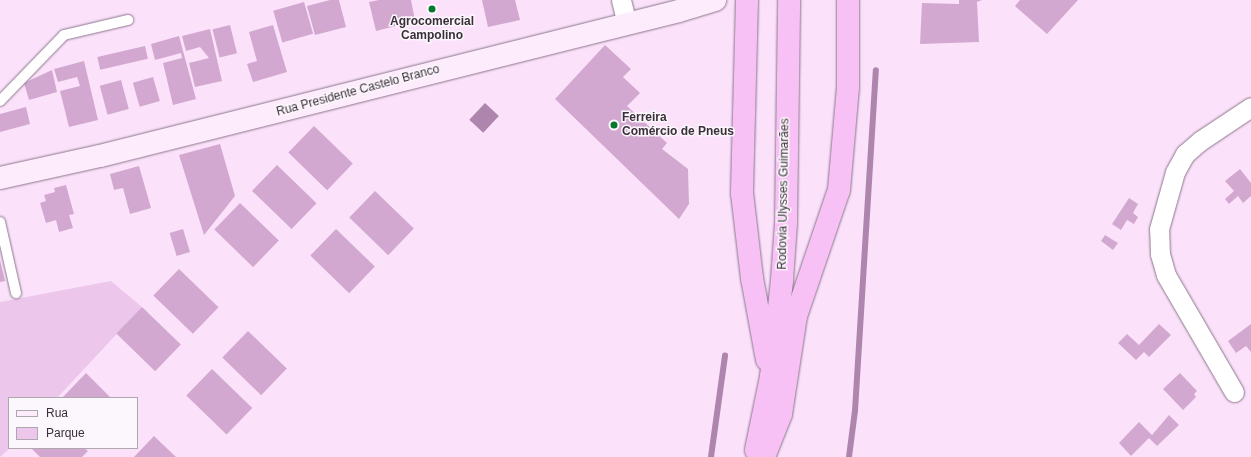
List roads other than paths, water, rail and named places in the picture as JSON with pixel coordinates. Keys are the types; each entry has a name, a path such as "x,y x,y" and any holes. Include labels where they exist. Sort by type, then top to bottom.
{"highway":[{"path":"747,0 742,193 752,278 771,376"},
{"name":"Rodovia Ulysses Guimarães","path":"755,457 771,376 778,326 786,223 789,0"},
{"path":"764,457 781,414 796,316 839,190 848,87 848,0"}],"street":[{"path":"621,0 627,24"},
{"name":"Rua Presidente Castelo Branco","path":"0,178 93,158 627,24 715,0"},
{"path":"1234,392 1166,275 1160,254 1159,229 1175,172 1185,154 1200,141 1251,107"}],"lane":[{"path":"0,101 64,35 128,20"},
{"path":"0,222 16,293"}],"waterway":[{"path":"849,457 855,411 876,71"},
{"path":"711,457 725,356"}],"place":[{"name":"Agrocomercial Campolino","path":"432,9"},
{"name":"Ferreira Comércio de Pneus","path":"614,125"}]}
